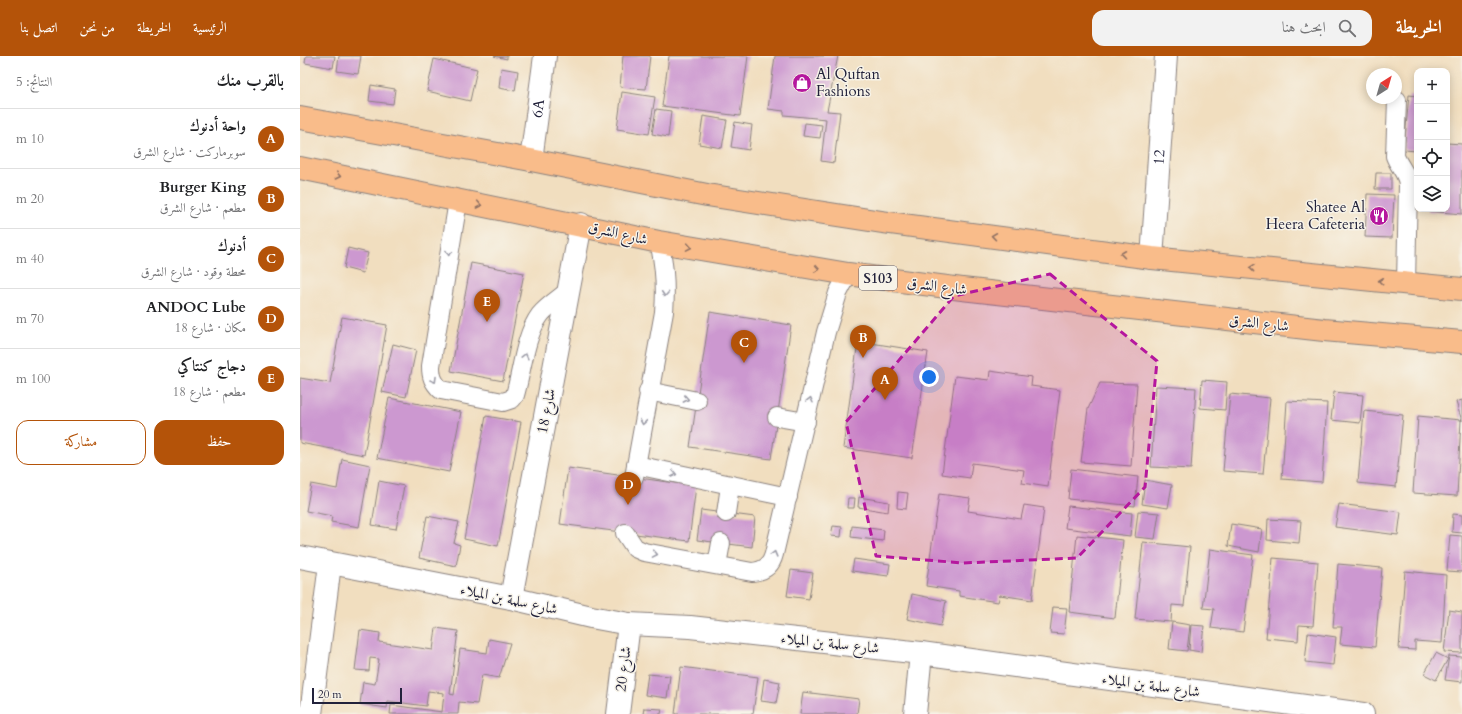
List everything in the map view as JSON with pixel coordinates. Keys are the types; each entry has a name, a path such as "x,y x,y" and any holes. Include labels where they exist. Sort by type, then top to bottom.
{"main road":[{"path":"300,118 531,160 620,179 794,209 1152,258 1462,289"},
{"name":"شارع الشرق","path":"300,168 458,201 581,224 659,242 848,274 962,289 1324,330 1462,342"}],"street":[{"name":"6A","path":"531,160 545,56"},
{"name":"12","path":"1152,258 1166,56"},
{"name":"شارع 18","path":"511,598 581,224"},
{"name":"شارع سلمة بن الميلاء","path":"300,557 511,598 591,617 629,624 690,627 921,653 1363,714"},
{"path":"311,714 330,564"},
{"name":"شارع 20","path":"618,714 629,624"},
{"path":"915,714 921,653"}],"lane":[{"path":"1398,104 1395,156 1397,162 1405,171 1408,184 1406,284"},
{"path":"458,201 431,366 431,375 435,384 441,390 503,402 512,399 515,395 530,333 535,323 541,314 568,291"},
{"path":"659,242 664,264 666,288 664,312 648,391 635,471 788,497"},
{"path":"626,533 635,548 644,552 752,572 760,572 767,568 772,562 831,312 848,274"},
{"path":"648,391 697,401"},
{"path":"777,417 806,422"},
{"path":"726,513 730,486"},
{"path":"717,565 721,543"}],"highlighted area":[{"path":"1050,274 1157,361 1145,487 1077,558 963,563 876,556 846,422 954,296"}],"building":[{"path":"306,56 335,56 333,68 305,63"},
{"path":"339,56 361,56 358,74 337,71"},
{"path":"494,56 507,56 507,59"},
{"path":"623,56 650,56 646,89 620,87"},
{"path":"669,56 748,56 740,116 662,106"},
{"name":"Al Quftan Fashions","path":"775,56 838,56 827,111 840,112 834,163 821,161 826,119 784,115 784,111 768,109"},
{"path":"434,59 477,69 470,101 427,91"},
{"path":"501,68 518,71 515,91 499,88"},
{"path":"371,85 395,89 393,104 369,101"},
{"path":"622,92 655,97 649,134 617,129"},
{"path":"1409,95 1414,96 1414,151 1404,150"},
{"path":"656,109 671,111 668,137 652,134"},
{"path":"703,116 727,120 722,148 699,144"},
{"path":"735,122 752,125 749,150 731,147"},
{"path":"805,123 822,125 820,138 803,136"},
{"path":"1450,143 1462,144 1462,214 1439,212 1450,212"},
{"path":"1376,173 1391,173 1391,189 1375,189"},
{"name":"Shatee Al Heera Cafeteria","path":"1367,194 1394,195 1392,238 1365,237"},
{"path":"348,248 368,253 363,273 344,268"},
{"path":"471,263 524,273 503,381 451,371"},
{"path":"710,312 791,325 771,459 690,447"},
{"path":"342,317 387,325 364,455 300,443 300,378 330,383"},
{"path":"858,341 928,352 912,458 843,448"},
{"path":"393,344 416,350 406,397 382,392"},
{"path":"990,371 1032,377 1031,386 1060,390 1048,487 1022,483 1024,470 972,463 970,478 942,474 955,376 989,380"},
{"path":"1202,380 1227,382 1225,410 1200,408"},
{"path":"1100,383 1137,384 1131,466 1081,462 1088,409"},
{"path":"1156,386 1196,388 1191,469 1151,467"},
{"path":"1334,392 1363,395 1360,423 1331,420"},
{"path":"1230,394 1270,398 1263,474 1223,471"},
{"path":"389,398 461,412 449,472 377,458"},
{"path":"1462,400 1462,421 1456,402"},
{"path":"1287,401 1327,403 1322,482 1282,479"},
{"path":"1364,411 1403,415 1396,487 1358,483"},
{"path":"486,416 521,422 498,546 464,539"},
{"path":"1418,416 1461,420 1457,496 1413,493"},
{"path":"342,459 370,465 359,527 331,522 332,516 306,511 311,484 337,489"},
{"path":"568,468 696,486 689,541 560,524"},
{"path":"1071,469 1138,477 1135,506 1068,499"},
{"path":"1145,480 1172,485 1168,508 1142,504"},
{"path":"379,481 404,486 396,529 372,525"},
{"path":"898,492 908,493 906,509 897,508"},
{"path":"939,494 970,498 968,511 1021,519 1024,505 1044,508 1032,600 1000,595 998,602 959,596 959,591 926,586"},
{"path":"859,497 889,502 888,512 858,507"},
{"path":"848,498 855,498 854,508 847,508"},
{"path":"1339,504 1401,512 1398,535 1335,527"},
{"path":"1068,506 1132,513 1130,536 1065,528"},
{"path":"701,510 755,517 752,547 697,540"},
{"path":"1138,511 1159,513 1155,539 1135,537"},
{"path":"1453,514 1462,515 1462,533 1452,532"},
{"path":"427,516 459,522 454,543 460,545 456,566 419,558"},
{"path":"1268,519 1301,521 1299,543 1267,540"},
{"path":"1231,524 1262,529 1259,552 1228,546"},
{"path":"833,526 842,527 841,537 831,536"},
{"path":"852,526 884,530 883,541 851,537"},
{"path":"1077,535 1123,540 1115,618 1069,612"},
{"path":"1450,535 1462,536 1462,572 1447,571"},
{"path":"1143,542 1190,547 1184,606 1172,605 1171,622 1135,619"},
{"path":"1210,549 1253,555 1243,632 1211,628 1214,609 1203,608"},
{"path":"1273,558 1318,562 1313,626 1299,625 1298,641 1266,638"},
{"path":"854,559 890,564 888,576 852,571"},
{"path":"1338,564 1382,568 1375,647 1340,644 1342,627 1333,627"},
{"path":"791,570 813,573 809,599 787,596"},
{"path":"1405,571 1446,575 1442,643 1415,641 1415,650 1399,649"},
{"path":"912,594 946,601 941,626 907,619"},
{"path":"1053,607 1067,608 1064,634 1050,633"},
{"path":"1449,610 1462,612 1462,653 1444,652"},
{"path":"1172,622 1190,625 1187,651 1169,649"},
{"path":"1191,625 1204,626 1201,652 1189,650"},
{"path":"436,628 458,631 450,694 454,695 460,649 487,653 489,639 510,643 499,678 482,675 477,704 459,702 458,714 390,714 391,705 442,712 444,693 428,691 426,706 388,701 387,708 360,704 363,682 375,684 379,659 370,658 369,671 355,670 360,630 380,633 379,642 433,650"},
{"path":"1308,633 1336,637 1333,665 1305,662"},
{"path":"1436,653 1448,659 1436,680 1424,674"},
{"path":"1449,656 1462,657 1462,682 1445,680"},
{"path":"681,667 758,677 753,714 675,714"},
{"path":"648,674 670,676 667,698 645,695"},
{"path":"764,679 780,682 776,703 761,701"},
{"path":"803,692 859,699 857,714 800,714"},
{"path":"644,708 662,709 661,714 643,714"}],"place":[{"name":"Al Quftan Fashions","path":"802,83"},
{"name":"Shatee Al Heera Cafeteria","path":"1379,216"},
{"name":"دجاج كنتاكي","path":"487,322"},
{"name":"Burger King","path":"863,358"},
{"name":"أدنوك","path":"744,363"},
{"name":"واحة أدنوك","path":"885,400"},
{"name":"ANDOC Lube","path":"628,505"}]}
